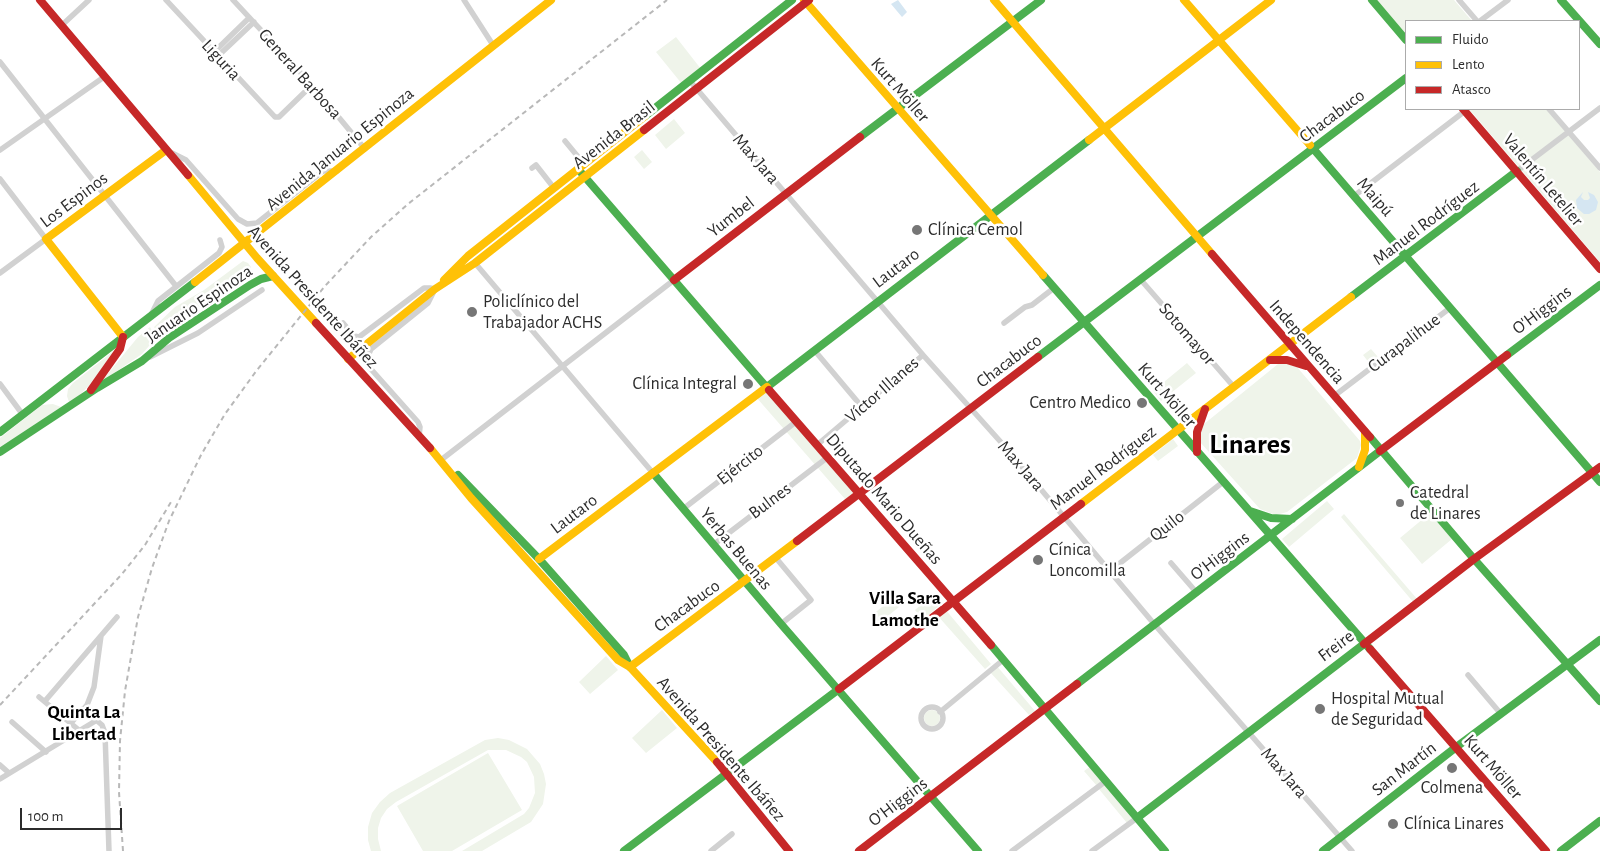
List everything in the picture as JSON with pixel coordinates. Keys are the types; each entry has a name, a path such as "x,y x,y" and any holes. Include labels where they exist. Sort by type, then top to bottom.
{"main road":[{"name":"Avenida Presidente Ibáñez","path":"40,0 273,276 419,437 478,495 538,559 624,655 630,667 728,774 789,851"},
{"name":"Avenida Januario Espinoza","path":"0,432 245,244 551,0"},
{"name":"Avenida Brasil","path":"435,289 468,256 792,0"},
{"name":"Independencia","path":"994,0 1474,559 1600,701"},
{"name":"Yumbel","path":"674,280 1041,0"},
{"name":"Maipú","path":"1184,0 1600,482"},
{"name":"Lautaro","path":"538,559 815,351 1271,0"},
{"path":"1372,0 1405,39"},
{"path":"1561,0 1579,20"},
{"name":"Avenida Brasil","path":"348,359 435,289 475,263 806,1"},
{"name":"Kurt Möller","path":"806,1 990,216 1546,851"},
{"path":"1580,21 1600,44"},
{"name":"Chacabuco","path":"630,667 745,582 859,493 1405,79"},
{"name":"Valentín Letelier","path":"1464,110 1600,269"},
{"name":"Los Espinos","path":"46,239 166,150"},
{"name":"Diputado Mario Dueñas","path":"581,167 585,177 1046,708 1165,851"},
{"name":"Manuel Rodríguez","path":"624,851 728,774 1517,171"},
{"path":"46,239 124,337"},
{"name":"Januario Espinoza","path":"88,394 142,361 169,338 250,285 261,279 273,276"},
{"name":"O'Higgins","path":"859,851 1381,450 1600,285"},
{"name":"Avenida Januario Espinoza","path":"0,452 88,394 120,349 124,337"},
{"path":"1270,360 1287,360 1309,367"},
{"path":"1197,452 1197,432 1205,409"},
{"path":"1359,467 1365,450 1365,432"},
{"name":"Avenida Presidente Ibáñez","path":"441,460 466,492 618,660 630,667"},
{"name":"Freire","path":"1137,818 1474,559 1600,467"},
{"name":"Yerbas Buenas","path":"653,473 978,851"},
{"path":"1248,510 1271,518 1292,519"},
{"path":"534,567 538,559"},
{"name":"San Martín","path":"1323,851 1455,748 1600,640"},
{"path":"1560,851 1600,821"},
{"path":"1568,851 1574,841"}],"street":[{"path":"61,26 89,0"},
{"name":"General Barbosa","path":"233,0 312,85 365,149"},
{"path":"464,0 493,45"},
{"path":"1459,0 1477,20"},
{"path":"1479,20 1508,0"},
{"name":"Liguria","path":"166,1 277,117 312,85"},
{"path":"216,54 252,20"},
{"path":"0,62 176,286"},
{"path":"0,150 104,77"},
{"name":"Max Jara","path":"690,81 923,355 1064,516 1155,625 1352,851"},
{"name":"Manuel Rodríguez","path":"1517,171 1600,108"},
{"path":"1354,196 1464,110"},
{"path":"1551,110 1600,168"},
{"path":"565,141 581,167"},
{"name":"Avenida Presidente Ibáñez","path":"166,150 186,160 238,219 247,224 257,223 323,171 337,171"},
{"path":"532,168 536,165 554,188"},
{"path":"0,179 46,239"},
{"name":"Los Espinos","path":"0,273 46,239"},
{"name":"Januario Espinoza","path":"150,317 158,301 219,253 222,247 220,240"},
{"name":"Yerbas Buenas","path":"475,263 653,473"},
{"name":"Yumbel","path":"441,460 674,280"},
{"name":"Sotomayor","path":"1141,280 1234,387"},
{"path":"343,324 354,336 359,337 424,288 435,289 428,303 371,349 366,360 370,368 418,422 420,427 419,437"},
{"path":"1004,323 1025,306 1032,305 1054,288"},
{"name":"Januario Espinoza","path":"142,361 198,333 262,290"},
{"name":"Curapalihue","path":"1334,396 1450,308"},
{"path":"815,351 862,408"},
{"name":"Víctor Illanes","path":"817,445 923,355"},
{"path":"0,384 23,415"},
{"name":"Ejército","path":"683,509 797,421"},
{"name":"Bulnes","path":"713,544 828,457"},
{"name":"Quilo","path":"1110,571 1223,482"},
{"path":"776,558 812,600 781,624"},
{"path":"1171,562 1197,593"},
{"path":"45,701 118,617"},
{"path":"71,723 87,704 94,687 101,636"},
{"path":"940,712 1003,660"},
{"path":"1468,675 1501,714"},
{"path":"39,697 80,731"},
{"path":"83,709 102,725 105,733 109,851"},
{"path":"0,778 97,720"},
{"path":"12,722 46,752"},
{"path":"0,765 9,774"},
{"path":"1012,851 1106,781"},
{"name":"Freire","path":"1092,851 1137,818"},
{"path":"711,851 732,834"}],"shaded area":[{"path":"1376,0 1454,0 1471,20 1405,20 1405,34"},
{"path":"676,37 701,69 682,84 656,52"},
{"path":"1470,110 1547,110 1600,172 1600,262"},
{"path":"674,119 685,133 666,149 655,135"},
{"path":"642,150 652,162 644,169 634,157"},
{"path":"243,261 251,267 250,271 159,335 154,327 175,307 204,290"},
{"path":"150,327 156,338 142,354 101,382 138,337"},
{"path":"121,345 95,379 80,395 69,402 67,396 68,389 73,383"},
{"path":"1371,349 1378,357 1370,364 1363,355"},
{"path":"1187,363 1196,373 1161,401 1153,391"},
{"path":"1278,364 1288,364 1297,367 1360,441 1361,445 1357,458 1287,512 1276,515 1260,509 1200,442 1199,438 1204,424"},
{"path":"767,389 856,493 845,499 756,397"},
{"path":"53,404 61,407 0,448 0,438 42,405"},
{"path":"1173,439 1178,446 1158,461 1153,455"},
{"path":"1327,501 1334,509 1289,547 1282,539"},
{"path":"1430,513 1452,539 1422,564 1400,538"},
{"path":"1344,514 1418,600 1414,603 1341,517"},
{"path":"933,594 941,604 923,620 915,610"},
{"path":"892,599 899,607 878,624 872,615"},
{"path":"945,609 991,664 985,669 937,615"},
{"path":"606,656 618,670 590,694 579,682"},
{"path":"996,665 1035,711 1029,715 989,671"},
{"path":"662,710 677,728 646,753 632,738"},
{"path":"932,710 940,718 932,726 924,718"},
{"path":"498,738 509,740 527,749 540,764 544,774 546,784 543,804 531,822 482,851 462,851 524,814 529,808 535,793 534,777 527,762 506,750 488,750 396,802 387,809 381,818 378,828 381,851 371,851 368,840 368,827 372,813 390,793 485,740"},
{"path":"488,753 522,810 452,851 423,851 397,806"},
{"path":"1091,766 1104,781 1097,786 1084,771"},
{"path":"1106,783 1134,818 1127,823 1098,788"}],"water":[{"path":"898,0 907,12 902,17 891,4"},
{"path":"1583,192 1581,197 1584,200 1590,198 1588,192 1594,195 1598,202 1596,210 1589,214 1584,214 1577,208 1576,200"}],"railway":[{"path":"123,851 119,792 120,741 125,691 138,617 152,568 169,521 201,455 225,414 257,370 325,286 371,237 408,204 667,0"},
{"path":"0,705 122,574 145,545 171,502"}],"traffic: fast":[{"path":"645,116 792,0"},
{"path":"860,137 1041,0"},
{"path":"1372,0 1405,39"},
{"path":"1561,0 1579,20"},
{"path":"1580,21 1600,44"},
{"path":"1038,357 1405,79"},
{"path":"767,387 1089,140"},
{"path":"1310,145 1600,482"},
{"path":"578,169 769,390"},
{"path":"1351,297 1517,171"},
{"path":"1043,275 1370,649"},
{"path":"0,452 97,388 142,361 169,338 250,285 261,279 273,276"},
{"path":"0,432 195,282"},
{"path":"1507,355 1600,285"},
{"path":"1370,437 1474,559 1600,701"},
{"path":"1077,684 1380,451"},
{"path":"653,473 978,851"},
{"path":"458,475 539,559 624,655 630,667"},
{"path":"1250,511 1271,518 1292,519"},
{"path":"1323,851 1455,748 1600,640"},
{"path":"1137,818 1364,644"},
{"path":"991,645 1165,851"},
{"path":"624,851 839,689"},
{"path":"1561,851 1600,821"}],"traffic: slow":[{"path":"195,282 551,0"},
{"path":"804,0 1043,275"},
{"path":"994,0 1212,254"},
{"path":"1184,0 1310,145"},
{"path":"1089,140 1271,0"},
{"path":"444,280 468,256 645,116"},
{"path":"348,359 435,289 475,263 644,130"},
{"path":"123,337 46,239 166,150"},
{"path":"188,175 257,258 316,323"},
{"path":"1081,504 1351,297"},
{"path":"539,559 767,387"},
{"path":"1359,467 1365,450 1365,432"},
{"path":"430,448 471,498 618,660 630,667 717,762"},
{"path":"630,667 797,541"}],"traffic: jam":[{"path":"40,0 188,175"},
{"path":"644,130 809,0"},
{"path":"1464,110 1600,269"},
{"path":"674,280 860,137"},
{"path":"1212,254 1370,437"},
{"path":"316,323 430,448"},
{"path":"91,390 120,349 123,337"},
{"path":"1380,451 1507,355"},
{"path":"797,541 1038,357"},
{"path":"1270,360 1287,360 1306,366"},
{"path":"769,390 991,645"},
{"path":"1197,452 1197,432 1205,409"},
{"path":"1364,644 1474,559 1600,467"},
{"path":"839,689 1081,504"},
{"path":"1370,649 1546,851"},
{"path":"859,851 1077,684"},
{"path":"717,762 789,851"}],"place":[{"name":"Clínica Cemol","path":"917,230"},
{"name":"Policlínico del Trabajador ACHS","path":"472,312"},
{"name":"Clínica Integral","path":"748,384"},
{"name":"Centro Medico","path":"1142,403"},
{"name":"Catedral de Linares","path":"1400,503"},
{"name":"Cínica Loncomilla","path":"1038,560"},
{"name":"Hospital Mutual de Seguridad","path":"1320,709"},
{"name":"Colmena","path":"1452,768"},
{"name":"Clínica Linares","path":"1393,824"}],"district":[{"name":"Linares","path":"1250,445"},
{"name":"Villa Sara Lamothe","path":"905,609"},
{"name":"Quinta La Libertad","path":"84,723"}]}
